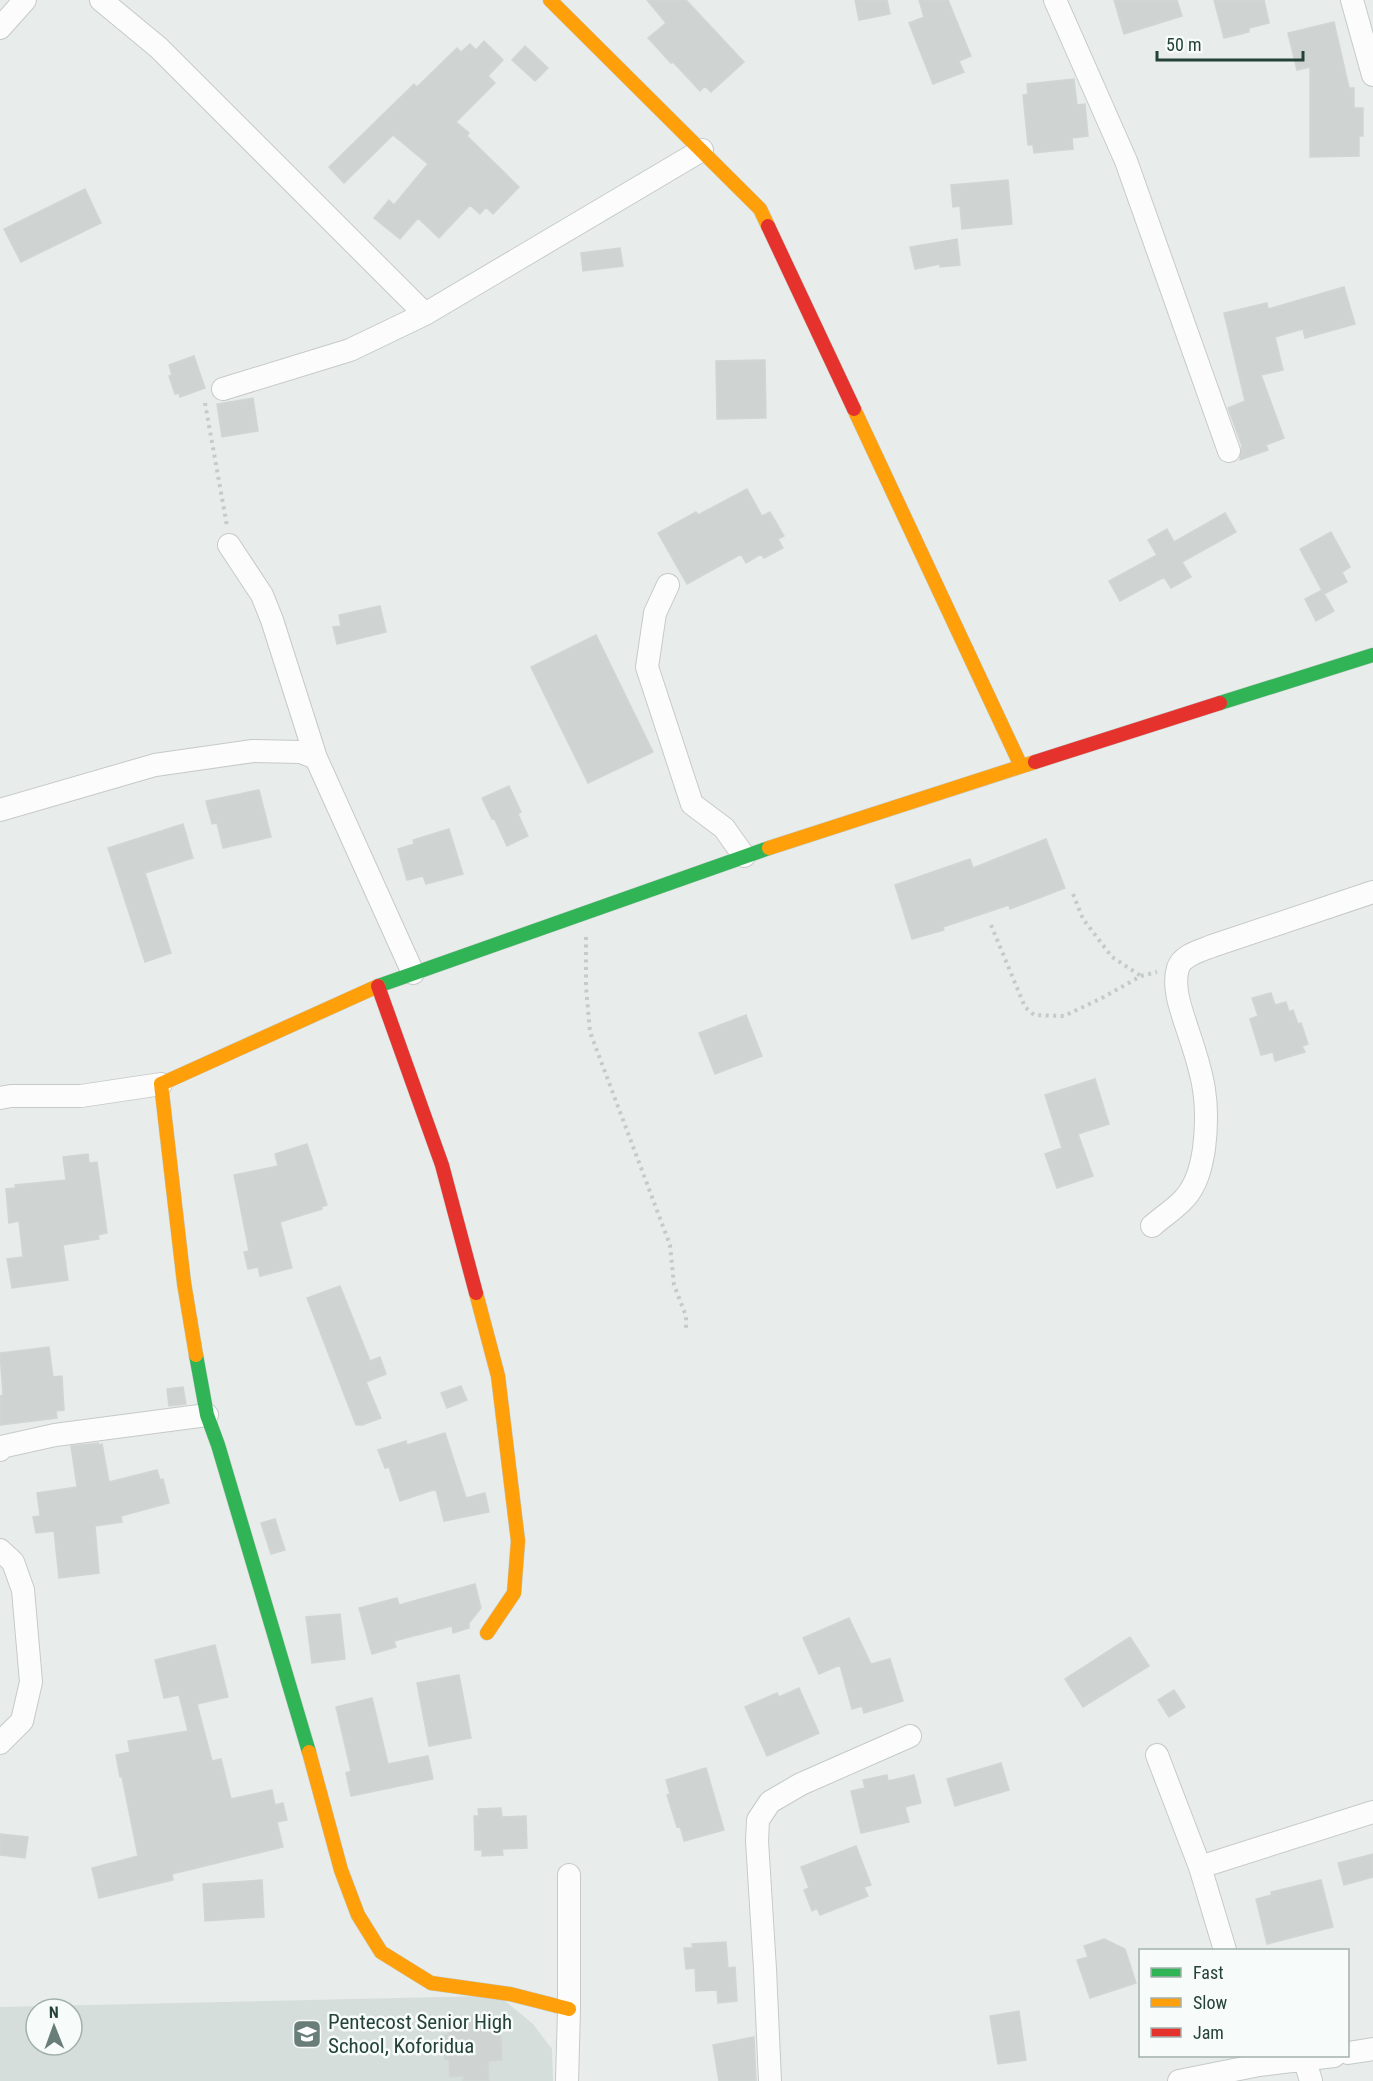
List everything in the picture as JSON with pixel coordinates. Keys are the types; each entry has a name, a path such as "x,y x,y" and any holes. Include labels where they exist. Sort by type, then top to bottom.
{"street":[{"path":"0,28 25,0"},
{"path":"101,0 159,48 425,314"},
{"path":"550,0 760,209 1021,766"},
{"path":"1055,0 1126,161 1229,451"},
{"path":"1352,0 1373,75"},
{"path":"224,389 350,350 425,314 702,150"},
{"path":"230,545 262,595 316,758 413,973"},
{"path":"668,585 655,613 647,667 693,804 724,828 744,856"},
{"path":"0,1098 81,1096 161,1084 378,986 744,856 1021,766 1373,656"},
{"path":"0,810 155,765 253,751 301,752 316,758"},
{"path":"1152,1226 1185,1198 1201,1171 1207,1125 1202,1071 1180,1007 1177,987 1178,967 1188,956 1212,946 1373,892"},
{"path":"378,986 442,1165 498,1376 518,1541 514,1593 487,1633"},
{"path":"161,1084 184,1283 207,1415 296,1705 341,1870 358,1915 381,1952 431,1983 510,1994 569,2009"},
{"path":"0,1450 1,1447 55,1435 207,1415"},
{"path":"0,1550 13,1562 23,1590 31,1682 22,1721 0,1743"},
{"path":"770,2081 757,1840 758,1820 770,1802 801,1784 910,1736"},
{"path":"1157,1755 1200,1867 1225,1949"},
{"path":"1200,1867 1373,1812"},
{"path":"567,2081 569,1875"},
{"path":"1349,2053 1373,2049"},
{"path":"1179,2081 1258,2060 1308,2071 1331,2057"}],"path":[{"path":"205,403 230,545"},
{"path":"1073,894 1083,919 1112,957 1141,976"},
{"path":"586,912 586,987 590,1032 670,1245 674,1285 686,1316 686,1330"},
{"path":"991,925 1025,1007 1034,1015 1064,1016 1141,976 1178,967"}],"shaded area":[{"name":"Pentecost Senior High School, Koforidua","path":"485,1996 505,2001 533,2024 552,2049 553,2081 0,2081 0,2007 24,2006 24,2057 84,2057 84,2005"}],"building":[{"path":"647,0 686,0 744,62 711,92 705,86 700,91 648,38 666,23"},
{"path":"855,0 887,0 890,14 859,20"},
{"path":"919,0 948,0 971,56 959,61 964,72 933,84 909,23 924,17"},
{"path":"1114,0 1177,0 1182,16 1124,34"},
{"path":"1214,0 1264,0 1269,23 1249,28 1249,32 1224,38"},
{"path":"1334,22 1349,88 1354,88 1354,108 1363,108 1363,136 1359,136 1359,156 1310,157 1310,67 1297,70 1288,33"},
{"path":"484,41 503,60 488,76 495,83 456,122 469,133 467,136 519,187 493,214 486,207 480,214 470,205 439,238 418,218 400,239 374,218 389,200 394,205 428,164 393,135 344,183 329,167 414,84 417,87 457,48 461,52 470,44 476,50"},
{"path":"525,46 548,68 535,81 512,60"},
{"path":"1074,79 1077,105 1085,104 1088,136 1072,138 1073,149 1034,153 1033,145 1028,145 1023,95 1028,94 1027,84"},
{"path":"1008,180 1012,224 962,229 960,206 953,207 951,185"},
{"path":"85,189 101,223 21,262 4,229"},
{"path":"957,239 960,265 940,267 940,264 915,269 910,247"},
{"path":"620,248 623,266 583,271 581,253"},
{"path":"1344,287 1355,324 1305,338 1303,329 1275,337 1283,370 1261,375 1284,438 1266,445 1268,450 1240,460 1242,446 1228,408 1245,401 1224,313 1267,303 1268,309"},
{"path":"194,356 205,388 180,397 179,393 175,394 169,376 172,375 169,365"},
{"path":"765,360 766,418 717,419 716,361"},
{"path":"253,398 258,431 222,437 217,404"},
{"path":"747,489 762,516 770,512 784,536 778,539 783,548 764,558 761,554 746,563 741,554 687,584 658,533 696,512 698,515"},
{"path":"1225,513 1236,532 1182,562 1191,577 1171,588 1164,577 1120,601 1109,581 1157,555 1148,540 1167,529 1174,542"},
{"path":"1331,532 1350,567 1342,572 1347,582 1324,594 1300,549"},
{"path":"1322,590 1334,611 1316,621 1305,599"},
{"path":"380,606 386,632 337,644 333,627 341,626 339,615"},
{"path":"596,635 653,752 588,783 531,667"},
{"path":"509,786 521,812 518,814 528,836 507,846 482,798"},
{"path":"259,790 271,837 223,848 217,823 212,824 206,801"},
{"path":"183,824 193,858 145,873 171,953 145,962 108,848"},
{"path":"449,829 463,874 426,884 423,876 407,880 398,849 414,844 413,840"},
{"path":"1046,839 1065,888 1010,909 1009,905 943,927 944,930 912,939 895,885 970,859 973,868"},
{"path":"1271,993 1275,1005 1286,1002 1289,1012 1293,1010 1298,1024 1301,1023 1308,1044 1302,1046 1305,1052 1275,1061 1273,1052 1261,1055 1250,1019 1258,1016 1252,998"},
{"path":"746,1015 762,1056 715,1074 699,1033"},
{"path":"1095,1079 1109,1124 1078,1134 1093,1176 1057,1188 1045,1154 1062,1148 1045,1095"},
{"path":"307,1144 327,1205 321,1207 322,1209 280,1222 292,1268 260,1276 258,1267 248,1269 244,1252 249,1251 234,1175 278,1166 275,1154"},
{"path":"88,1154 89,1163 97,1162 107,1233 98,1235 99,1239 63,1245 68,1280 12,1288 7,1259 23,1257 19,1221 9,1223 6,1189 16,1188 15,1185 66,1180 63,1157"},
{"path":"340,1286 370,1361 380,1357 386,1374 366,1382 381,1418 362,1425 356,1425 307,1298"},
{"path":"49,1347 53,1377 62,1376 64,1410 56,1411 57,1418 0,1425 0,1396 3,1395 0,1353"},
{"path":"461,1386 467,1400 447,1408 441,1393"},
{"path":"183,1387 186,1404 169,1406 167,1389"},
{"path":"445,1433 466,1498 485,1493 489,1512 444,1521 436,1489 400,1501 389,1467 385,1468 378,1450 406,1441 407,1445"},
{"path":"102,1444 109,1482 157,1470 160,1480 163,1479 169,1503 121,1516 122,1522 95,1526 99,1573 59,1578 54,1531 36,1533 33,1517 40,1516 37,1493 77,1487 71,1446"},
{"path":"275,1519 285,1550 271,1554 261,1523"},
{"path":"475,1584 481,1608 469,1623 469,1628 453,1633 452,1626 394,1641 396,1647 372,1654 359,1608 397,1598 399,1605"},
{"path":"340,1614 345,1659 312,1663 306,1617"},
{"path":"849,1618 871,1664 890,1659 903,1701 864,1713 862,1706 852,1709 840,1665 819,1674 803,1638"},
{"path":"1130,1637 1149,1666 1083,1707 1065,1679"},
{"path":"215,1645 228,1697 197,1704 212,1761 221,1759 231,1799 272,1790 275,1805 283,1803 287,1820 277,1822 283,1847 172,1874 173,1880 99,1898 92,1868 138,1856 116,1755 130,1752 128,1741 188,1731 179,1695 164,1698 155,1660"},
{"path":"459,1675 471,1738 429,1746 417,1683"},
{"path":"799,1688 819,1733 767,1756 745,1707 777,1693 779,1697"},
{"path":"1174,1690 1185,1707 1169,1717 1158,1700"},
{"path":"372,1698 388,1764 428,1756 433,1779 351,1796 346,1773 351,1771 336,1707"},
{"path":"1001,1763 1009,1790 955,1806 947,1779"},
{"path":"706,1768 724,1830 684,1841 667,1795 670,1794 666,1780"},
{"path":"887,1775 888,1781 914,1775 921,1803 905,1807 909,1822 861,1833 851,1791 865,1788 863,1780"},
{"path":"501,1808 502,1817 526,1816 527,1848 502,1849 503,1855 482,1856 482,1850 475,1850 474,1816 479,1816 478,1809"},
{"path":"0,1834 28,1837 25,1858 0,1855"},
{"path":"856,1846 871,1885 864,1887 868,1896 820,1915 817,1908 812,1911 804,1890 809,1888 801,1867"},
{"path":"1373,1854 1373,1877 1344,1885 1338,1863"},
{"path":"262,1880 264,1917 205,1921 203,1884"},
{"path":"1321,1880 1333,1927 1267,1944 1256,1899 1272,1895 1271,1892"},
{"path":"1104,1939 1125,1949 1136,1983 1090,1998 1077,1960 1088,1957 1084,1946"},
{"path":"726,1942 728,1968 735,1967 737,2001 718,2003 717,1990 696,1991 695,1968 686,1969 684,1948 693,1948 692,1944"},
{"path":"1019,2011 1026,2060 998,2064 990,2016"},
{"path":"493,2015 493,2021 500,2021 502,2060 488,2061 489,2081 463,2081 463,2076 450,2077 449,2059 445,2060 443,2035 448,2035 447,2023 466,2022 466,2017"},
{"path":"754,2037 756,2081 719,2081 713,2045"}],"traffic: fast":[{"path":"1220,703 1373,655"},
{"path":"378,986 769,848"},
{"path":"196,1355 207,1415 218,1445 309,1752"}],"traffic: slow":[{"path":"550,0 760,209 768,226"},
{"path":"854,409 1021,766"},
{"path":"769,848 1035,762"},
{"path":"196,1355 184,1283 161,1084 378,986"},
{"path":"476,1293 498,1376 518,1541 514,1593 487,1633"},
{"path":"309,1752 341,1870 358,1915 381,1952 431,1983 510,1994 569,2009"}],"traffic: jam":[{"path":"768,226 854,409"},
{"path":"1035,762 1220,703"},
{"path":"378,986 442,1165 476,1293"}],"place":[{"name":"Pentecost Senior High School, Koforidua","path":"307,2034"}]}
